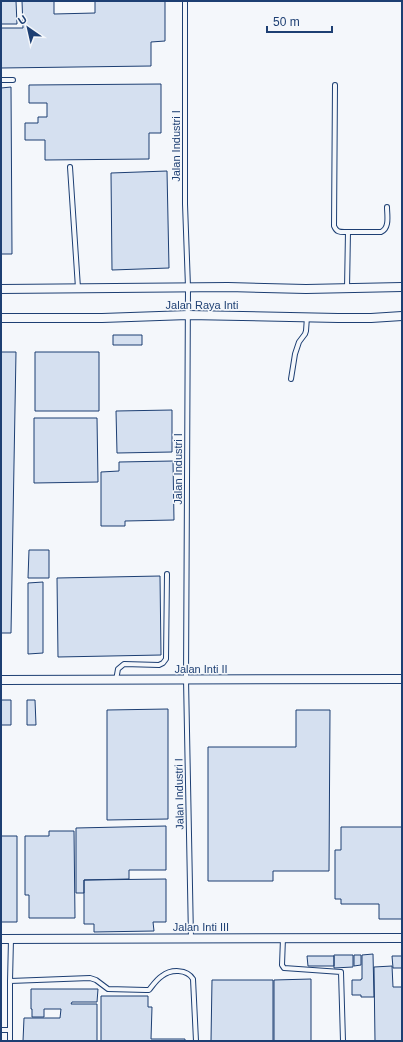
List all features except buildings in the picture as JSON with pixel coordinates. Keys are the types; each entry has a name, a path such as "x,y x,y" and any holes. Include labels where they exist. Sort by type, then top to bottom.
{"street":[{"name":"Jalan Raya Inti","path":"1,289 188,287 347,289 402,287"},
{"name":"Jalan Raya Inti","path":"1,318 102,318 188,315 370,318 402,316"},
{"name":"Jalan Inti II","path":"1,680 402,679"},
{"name":"Jalan Inti III","path":"1,939 402,938"}],"lane":[{"name":"Jalan Industri I","path":"185,1 185,204 188,287 186,680 191,938"},
{"path":"1,80 13,80"},
{"path":"335,85 334,226 336,230 340,232 384,231 387,227 387,207"},
{"path":"70,167 78,289"},
{"path":"347,289 348,232"},
{"path":"291,379 295,354 299,342 306,331 307,317"},
{"path":"116,680 118,669 124,664 159,665 166,659 167,574"},
{"path":"283,938 282,965 284,968 341,972 343,1041"},
{"path":"10,1041 11,939"},
{"path":"10,981 90,978 96,980 108,989 149,990 161,976 166,973 180,971 185,972 193,979 196,1041"},
{"path":"1,1030 10,1030"}]}
